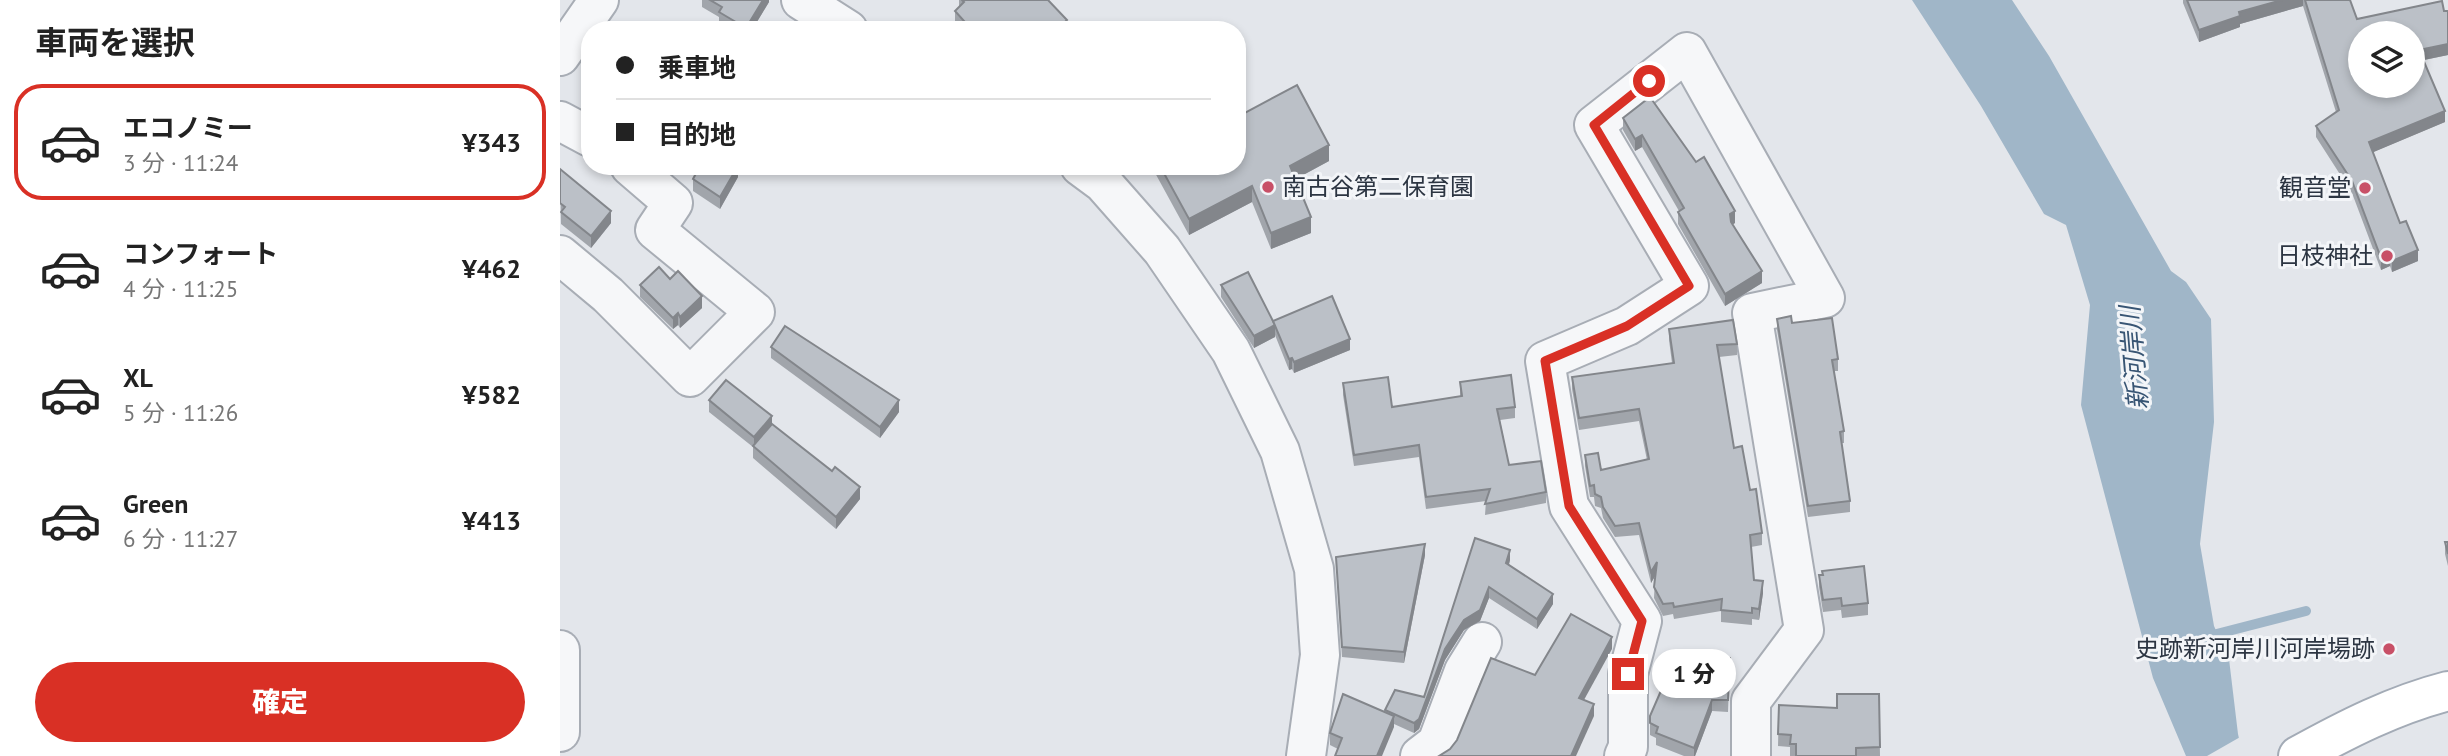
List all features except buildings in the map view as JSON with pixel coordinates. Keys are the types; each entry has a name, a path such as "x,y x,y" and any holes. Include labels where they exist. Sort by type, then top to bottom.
{"main road":[{"path":"2298,756 2354,724 2413,700 2448,691"}],"street":[{"path":"584,21 599,0"},
{"path":"801,0 834,21"},
{"path":"560,56 581,26"},
{"path":"1632,753 1628,674 1642,621 1569,506 1545,361 1627,326 1689,286 1594,125 1686,52 1825,298 1752,313 1804,630 1751,701 1751,756"},
{"path":"560,121 581,132"},
{"path":"560,255 608,295 690,377 755,312 655,230 673,203 640,175"},
{"path":"1092,175 1103,183 1162,250 1231,351 1280,451 1314,569 1320,654 1306,756"},
{"path":"1420,756 1437,743 1464,671 1482,642"},
{"path":"560,650 560,732"}],"water":[{"name":"新河岸川","path":"1912,0 2012,0 2049,56 2171,271 2186,282 2211,319 2214,422 2200,544 2214,626 2229,659 2243,756 2186,756 2153,678 2081,405 2090,305 2066,225 2044,214 1981,106"}],"pier":[{"path":"2242,736 2247,756 2207,756"}],"waterway":[{"path":"2205,637 2306,611"}],"place":[{"name":"南古谷第二保育園","path":"1268,187"},
{"name":"観音堂","path":"2365,188"},
{"name":"日枝神社","path":"2387,256"},
{"name":"史跡新河岸川河岸場跡","path":"2389,649"}],"route":[{"path":"1628,674 1642,621 1569,506 1545,361 1627,326 1689,286 1594,125 1649,81"}]}
